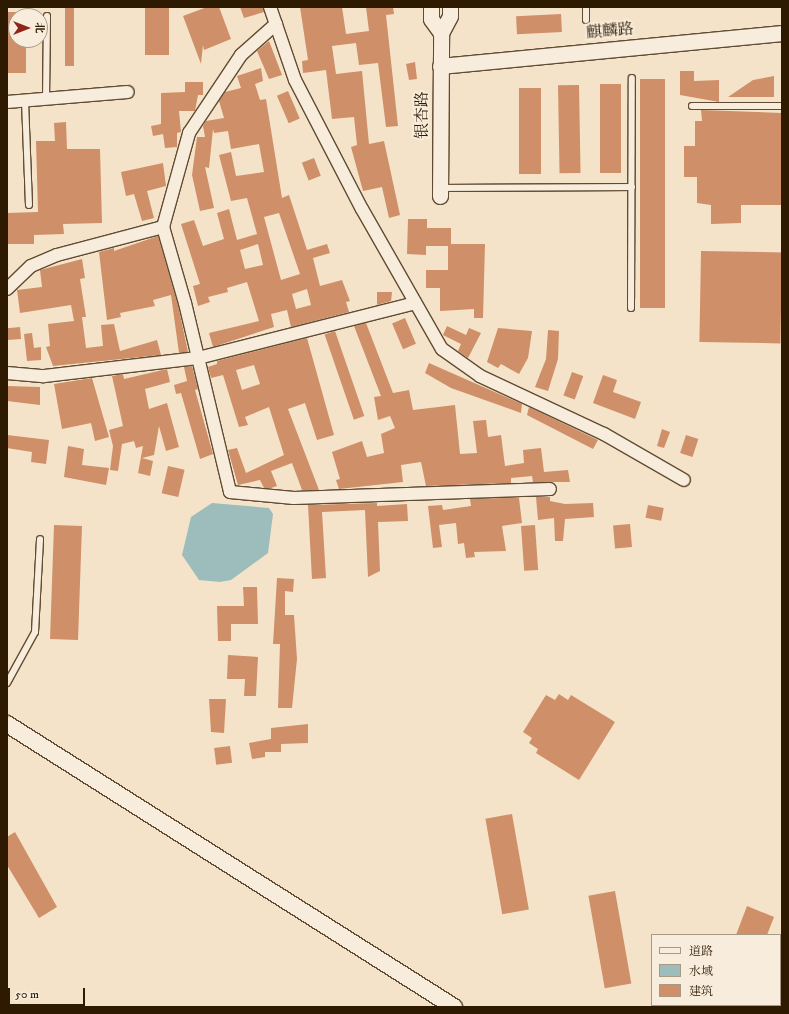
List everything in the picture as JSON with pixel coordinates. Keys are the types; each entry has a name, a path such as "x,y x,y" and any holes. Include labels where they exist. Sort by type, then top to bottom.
{"main road":[{"path":"7,724 454,1007"}],"street":[{"path":"270,7 295,80 415,303 442,349 456,362 604,434 684,480"},
{"path":"431,7 431,19 441,33"},
{"name":"银杏路","path":"440,192 441,33 450,16 450,7"},
{"path":"276,24 241,55 189,133 163,227 198,358 230,492 294,498 550,489"},
{"name":"麒麟路","path":"440,66 782,33"},
{"path":"7,102 128,92"},
{"path":"7,289 31,266 50,258 163,227"},
{"path":"7,373 44,376 198,358 415,303"}],"lane":[{"path":"586,7 586,20"},
{"path":"46,99 47,48"},
{"path":"631,308 632,78"},
{"path":"25,101 29,205"},
{"path":"692,106 782,106"},
{"path":"440,192 632,187"},
{"path":"7,683 35,632 40,539"}],"water":[{"path":"212,503 269,508 273,514 268,553 231,580 220,582 199,580 182,555 191,517"}],"building":[{"path":"65,7 74,7 74,66 65,66"},
{"path":"145,7 169,7 169,55 145,55"},
{"path":"207,7 219,7 231,39 204,50 203,45 201,64 183,16"},
{"path":"240,7 263,7 264,12 244,18"},
{"path":"300,7 342,7 346,34 369,31 366,7 393,7 394,14 386,15 398,126 386,127 378,63 359,65 356,43 332,46 336,74 362,71 369,144 384,141 400,215 389,218 382,187 363,191 351,147 357,145 354,117 332,119 326,70 303,73 302,61 308,60"},
{"path":"8,12 8,48 26,48 26,73 7,73"},
{"path":"561,14 562,32 517,34 516,16"},
{"path":"269,41 282,75 269,79 257,51"},
{"path":"415,62 417,79 409,80 406,64"},
{"path":"261,68 263,81 255,84 260,100 266,99 282,198 289,195 307,250 327,244 330,253 313,258 320,286 342,280 350,301 346,302 349,312 291,327 287,310 271,314 274,327 213,347 209,333 259,321 247,282 227,288 228,292 208,297 210,302 198,306 193,286 200,284 181,224 194,220 203,246 224,239 217,213 229,209 237,240 257,234 247,198 231,201 219,155 231,152 236,176 264,172 259,144 231,149 228,131 214,133 213,129 209,168 205,167 214,208 200,211 192,175 197,137 205,137 203,126 206,121 224,118 219,101 225,92 241,88 237,76","holes":["279,213 300,274 281,280 264,217","258,244 263,265 245,269 240,250","307,289 311,305 296,309 292,294"]},
{"path":"680,71 694,71 694,81 719,80 719,102 680,95"},
{"path":"774,76 774,97 728,97 753,80"},
{"path":"640,79 665,79 665,308 640,308"},
{"path":"185,82 203,82 203,95 198,95 195,111 179,111 181,132 177,133 177,147 165,148 163,134 153,136 151,126 161,124 161,93 185,92"},
{"path":"600,84 621,84 621,173 600,173"},
{"path":"558,85 579,85 581,173 560,173"},
{"path":"519,88 541,88 541,174 519,174"},
{"path":"288,91 300,119 289,123 277,96"},
{"path":"701,110 782,113 782,205 741,205 741,223 711,224 711,205 697,203 697,177 684,177 684,146 695,146 695,121 702,121"},
{"path":"66,122 67,149 100,149 102,223 63,224 64,234 34,235 34,244 7,244 7,213 38,212 36,141 55,141 54,123"},
{"path":"314,158 321,176 309,180 302,163"},
{"path":"163,163 166,186 147,191 154,218 142,221 134,194 126,196 121,172"},
{"path":"408,219 427,219 427,228 451,228 451,244 485,244 483,318 474,318 474,309 440,311 440,288 426,288 426,270 448,270 448,246 426,246 426,255 407,254"},
{"path":"158,236 178,305 188,352 179,353 171,295 153,300 155,306 120,313 121,317 107,320 99,252 114,248 114,251"},
{"path":"701,251 782,252 780,343 699,342"},
{"path":"82,259 85,278 80,279 86,317 82,317 86,348 103,346 101,325 114,324 120,351 157,340 161,355 53,366 46,347 50,346 48,324 74,321 71,305 20,313 17,290 42,287 40,270"},
{"path":"377,292 392,292 391,301 377,305"},
{"path":"405,318 416,344 403,349 392,323"},
{"path":"366,323 393,393 409,390 413,410 455,405 460,454 477,453 473,421 486,420 488,437 501,435 505,466 524,463 523,450 541,448 544,472 568,470 570,482 533,482 532,476 511,478 511,483 426,486 421,462 401,465 403,482 339,489 336,480 340,479 332,452 362,441 367,457 384,453 381,434 395,428 390,416 378,420 374,397 381,396 354,326"},
{"path":"447,326 466,335 469,328 481,333 468,358 458,351 461,344 443,335"},
{"path":"20,327 21,339 8,340 7,328"},
{"path":"498,328 532,331 528,358 519,374 501,364 498,368 487,362"},
{"path":"548,330 559,331 558,359 548,391 535,387 546,359"},
{"path":"335,331 364,416 354,420 325,335"},
{"path":"32,333 34,348 41,347 41,360 27,361 24,334"},
{"path":"307,338 334,435 317,440 305,403 288,409 319,490 302,490 292,463 271,471 277,486 264,488 260,480 238,485 228,450 237,448 246,473 284,455 269,407 245,417 248,425 239,427 223,375 211,378 208,367 217,364 217,361","holes":["254,365 260,384 242,390 236,370"]},
{"path":"429,363 522,404 521,413 451,388 425,373"},
{"path":"192,366 198,389 195,390 213,454 200,459 181,393 176,394 174,385 187,381 184,367"},
{"path":"167,369 170,382 145,389 149,409 167,403 179,447 166,451 159,426 154,455 142,458 153,461 150,476 138,473 143,446 136,448 134,441 122,444 118,471 110,470 113,446 109,430 123,426 112,376 123,374 124,379"},
{"path":"572,372 583,376 575,400 563,395"},
{"path":"603,375 617,380 613,392 641,402 635,419 593,403"},
{"path":"92,378 109,437 95,441 91,423 62,429 54,384"},
{"path":"7,386 40,387 40,405 7,401"},
{"path":"529,407 598,440 593,449 527,415"},
{"path":"662,429 670,432 664,448 657,446"},
{"path":"7,435 49,440 46,464 31,462 32,452 7,448"},
{"path":"686,435 698,439 692,457 680,453"},
{"path":"68,446 84,449 82,465 109,468 106,485 64,477"},
{"path":"168,466 185,470 178,497 162,493"},
{"path":"536,497 550,497 550,501 565,504 593,503 594,517 565,519 563,541 555,541 554,518 538,520"},
{"path":"519,498 522,523 502,526 506,551 474,552 475,557 466,558 464,543 458,544 456,523 439,525 442,547 433,548 428,506 442,505 443,510 471,506 470,499"},
{"path":"377,503 377,506 407,504 408,521 378,522 380,571 368,577 365,510 322,512 326,578 312,579 308,505"},
{"path":"648,505 664,508 661,521 646,518"},
{"path":"630,524 632,547 615,548 613,525"},
{"path":"54,525 82,526 78,640 50,639"},
{"path":"535,525 538,570 524,571 521,526"},
{"path":"277,578 294,579 293,592 285,591 285,615 294,615 297,659 292,708 278,708 280,644 273,644"},
{"path":"243,587 257,587 258,624 231,624 231,641 218,641 217,606 244,606"},
{"path":"228,655 258,657 256,696 244,696 245,679 227,679"},
{"path":"559,694 568,700 571,695 615,722 579,780 536,753 538,749 529,743 532,738 523,732 546,695 555,700"},
{"path":"209,699 226,699 224,733 211,732"},
{"path":"308,724 308,743 281,744 281,752 265,752 265,757 252,759 249,743 271,739 271,728"},
{"path":"230,746 232,763 216,765 214,748"},
{"path":"512,814 529,910 502,914 485,819"},
{"path":"15,832 57,907 39,918 7,865 7,837"},
{"path":"615,891 631,984 605,988 588,896"},
{"path":"747,906 774,917 767,934 736,934"}]}
